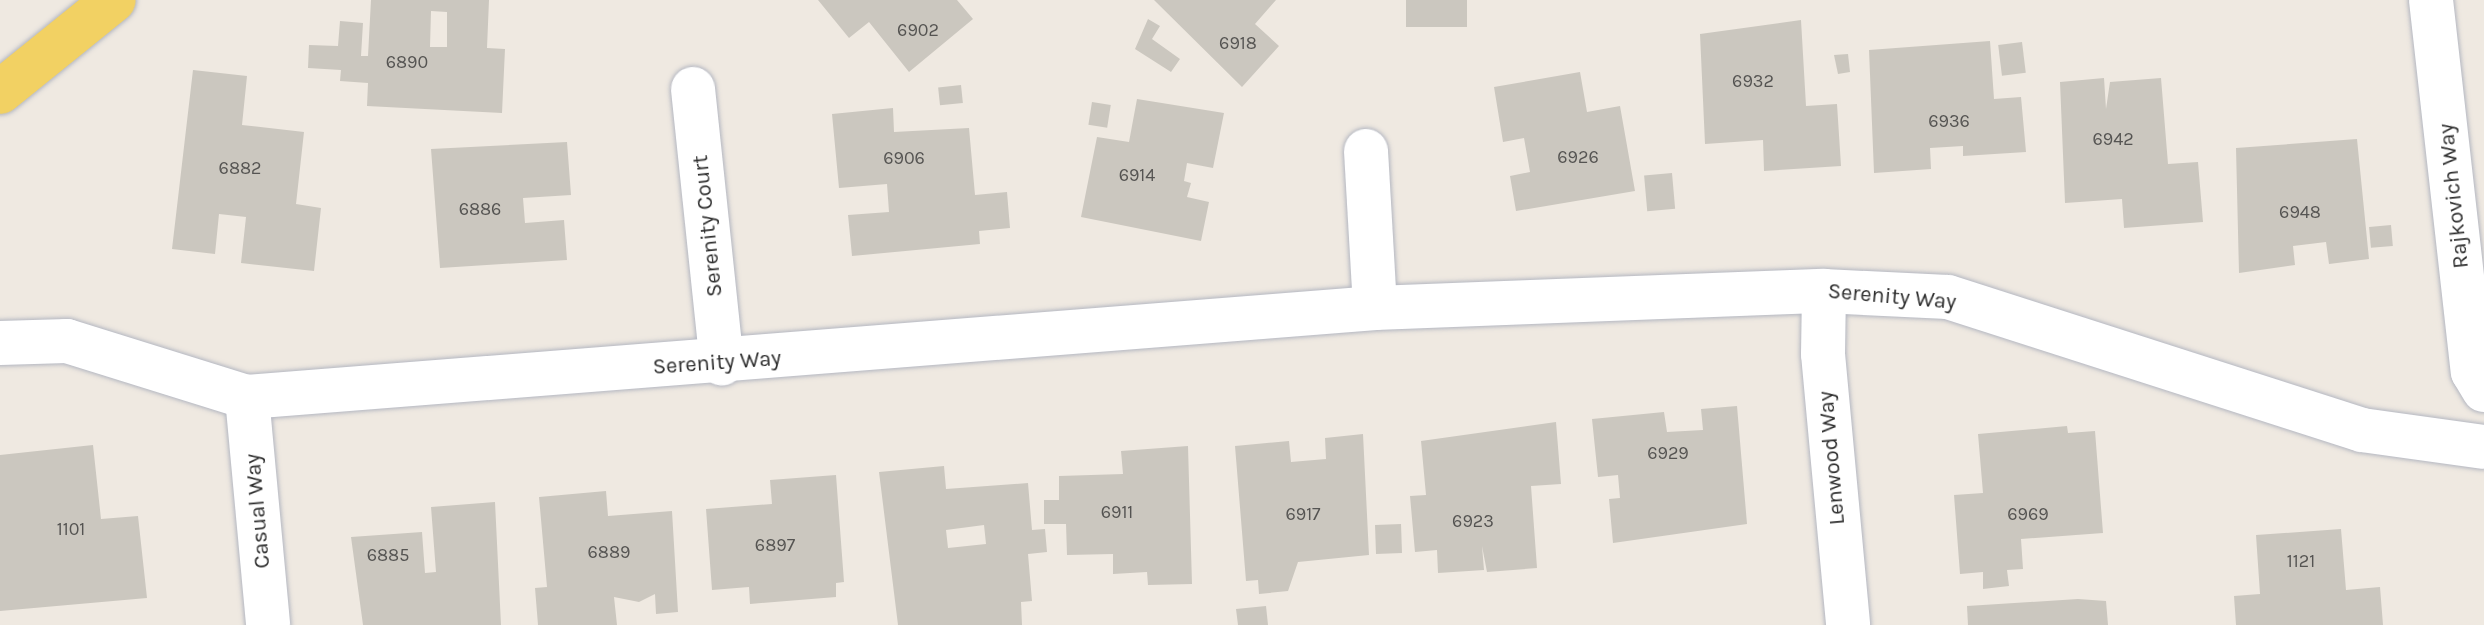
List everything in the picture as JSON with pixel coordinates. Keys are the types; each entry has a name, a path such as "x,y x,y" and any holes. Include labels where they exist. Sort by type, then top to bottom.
{"main road":[{"path":"0,92 114,0"}],"street":[{"name":"Rajkovich Way","path":"2431,0 2473,372 2484,390"},
{"name":"Serenity Court","path":"693,89 722,363"},
{"path":"1366,151 1375,308"},
{"name":"Serenity Way","path":"0,343 67,341 247,397 722,363 1375,308 1824,291 1948,297 2362,430 2484,447"},
{"name":"Lenwood Way","path":"1824,291 1823,354 1848,625"},
{"name":"Casual Way","path":"247,397 268,625"}],"building":[{"path":"371,0 489,0 487,48 505,49 502,113 367,106 368,83 340,81 341,70 308,68 309,45 338,46 340,21 363,23 361,56 368,56","holes":["431,11 447,12 447,47 430,47"]},
{"path":"818,0 957,0 973,19 909,72 869,22 849,38"},
{"path":"1154,0 1276,0 1255,24 1279,46 1242,87"},
{"path":"1406,0 1467,0 1467,27 1406,27"},
{"path":"1148,19 1160,26 1152,39 1180,59 1171,72 1135,49"},
{"path":"1801,20 1806,106 1837,104 1841,166 1764,171 1763,140 1705,144 1700,34"},
{"path":"1990,41 1994,99 2021,97 2026,152 1963,156 1963,146 1930,148 1931,169 1874,173 1869,50"},
{"path":"2022,42 2026,73 2002,76 1998,45"},
{"path":"1848,54 1850,72 1838,74 1834,55"},
{"path":"193,70 247,76 242,125 304,132 296,204 321,208 314,271 241,263 246,217 219,214 215,254 172,249"},
{"path":"1580,72 1587,112 1620,106 1635,191 1516,211 1510,176 1530,172 1524,138 1503,142 1494,87"},
{"path":"2104,78 2106,109 2110,82 2161,78 2168,164 2198,162 2203,222 2124,228 2122,199 2065,203 2060,82"},
{"path":"961,85 963,103 940,105 938,87"},
{"path":"1137,99 1224,113 1213,168 1187,163 1184,181 1191,183 1187,197 1209,202 1201,241 1081,217 1097,137 1129,142"},
{"path":"1092,102 1111,105 1107,128 1088,125"},
{"path":"893,108 894,132 969,128 975,195 1007,192 1010,228 979,231 980,244 852,256 848,215 889,212 887,184 839,188 832,114"},
{"path":"2357,139 2369,259 2329,264 2326,242 2293,246 2295,265 2239,273 2236,148"},
{"path":"567,142 571,195 523,198 525,223 564,220 567,260 440,268 431,149"},
{"path":"1672,173 1675,209 1647,211 1644,175"},
{"path":"2391,225 2393,246 2371,248 2369,227"},
{"path":"1737,406 1747,524 1613,543 1609,499 1620,498 1618,475 1598,477 1592,419 1664,412 1667,432 1703,430 1701,409"},
{"path":"1556,422 1561,484 1531,486 1537,568 1487,572 1482,546 1484,570 1438,573 1437,550 1415,552 1410,496 1426,495 1421,441"},
{"path":"2067,426 2068,433 2095,431 2103,533 2021,539 2023,569 2007,570 2009,586 1983,589 1983,572 1960,574 1954,495 1983,493 1978,434"},
{"path":"1363,434 1369,555 1298,562 1288,591 1259,594 1258,580 1246,581 1235,446 1289,441 1291,462 1326,459 1325,438"},
{"path":"93,445 101,519 138,516 147,598 0,611 0,455"},
{"path":"1188,446 1192,584 1148,585 1147,572 1113,574 1113,554 1067,555 1066,524 1044,524 1044,500 1059,500 1059,476 1123,474 1121,451"},
{"path":"944,466 946,489 1028,483 1032,530 1045,529 1047,552 1028,554 1032,601 1021,602 1022,625 898,625 879,472","holes":["984,525 986,544 948,548 946,530"]},
{"path":"836,475 844,582 836,583 836,597 750,604 749,587 712,590 706,509 772,504 770,480"},
{"path":"606,491 608,516 672,511 678,612 656,614 655,594 639,602 614,597 617,625 538,625 535,588 547,587 539,497"},
{"path":"495,502 501,625 363,625 351,537 422,532 425,573 436,572 431,507"},
{"path":"1401,524 1402,553 1376,554 1375,525"},
{"path":"2341,529 2346,590 2380,587 2383,625 2236,625 2234,596 2260,594 2256,535"},
{"path":"2078,599 2106,601 2108,625 1968,625 1967,606"},
{"path":"1266,606 1268,625 1238,625 1236,609"}]}
